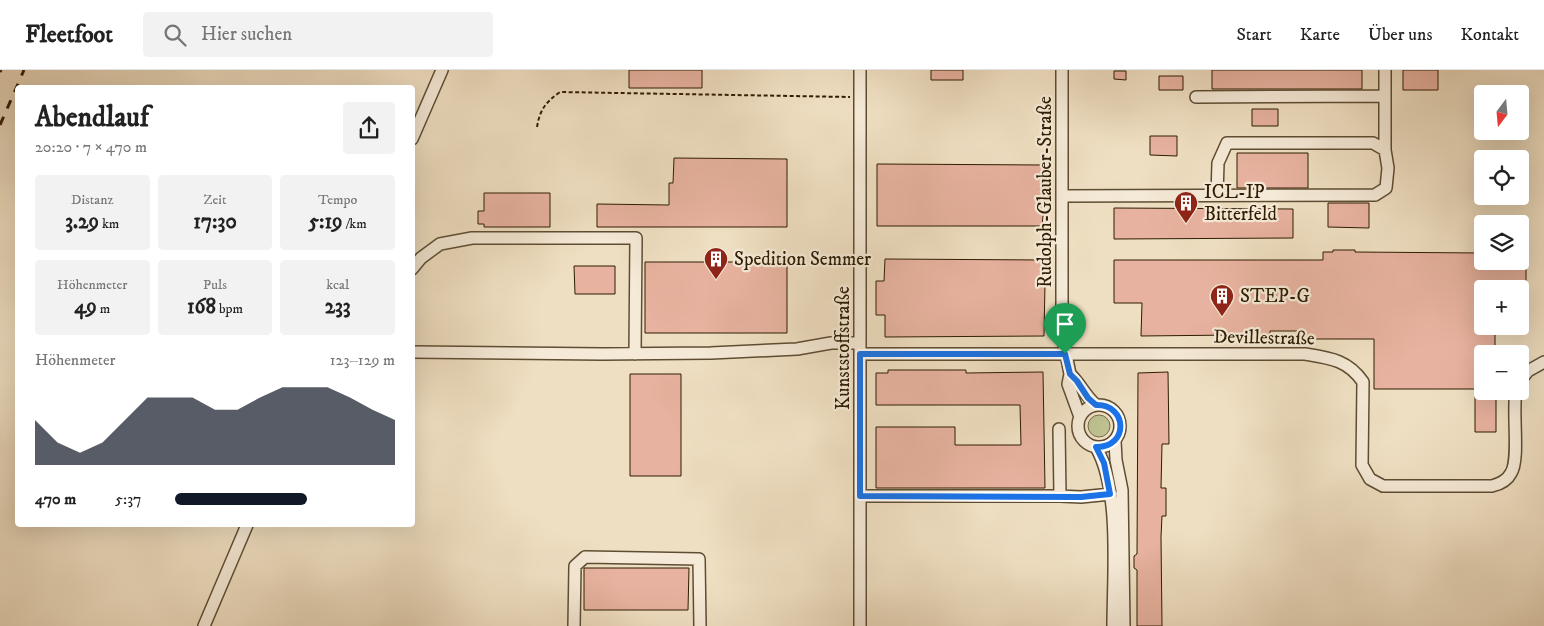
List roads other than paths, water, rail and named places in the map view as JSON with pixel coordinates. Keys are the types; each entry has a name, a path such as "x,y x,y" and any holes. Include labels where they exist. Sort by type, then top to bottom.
{"street":[{"path":"415,132 442,70"},
{"name":"Kunststoffstraße","path":"860,70 860,626"},
{"name":"Rudolph-Glauber-Straße","path":"1062,70 1062,329 1070,374 1068,384 1080,417 1078,428 1080,436 1088,445 1096,447 1104,463 1110,494 1113,529 1113,626"},
{"path":"1062,196 1375,195 1386,188 1388,168 1385,150 1385,70"},
{"path":"1196,97 1384,96"},
{"path":"1217,195 1218,163 1226,143 1373,143 1385,150"},
{"path":"415,265 421,258 440,244 472,238 636,238 634,354"},
{"path":"415,352 711,353 797,349 831,343 860,349 1065,354"},
{"name":"Devillestraße","path":"1065,354 1305,354 1335,359 1356,372 1363,382 1362,465 1370,479 1383,486 1492,486 1504,482 1511,474 1515,464 1515,400"},
{"path":"1529,371 1533,367 1544,362"},
{"name":"Rudolph-Glauber-Straße","path":"1070,374 1088,398 1096,405 1106,406 1115,412 1120,421 1120,431 1115,440 1116,460 1122,490 1124,626"},
{"path":"1080,417 1088,408 1096,405"},
{"path":"1059,429 1060,496"},
{"path":"1096,447 1106,446 1115,440"},
{"path":"860,496 1081,497 1110,494"},
{"path":"204,626 246,527"},
{"path":"574,626 575,566 585,557 698,559 700,626"}],"railway":[{"path":"17,85 24,70"},
{"path":"0,125 15,91"}],"place":[{"name":"ICL-IP Bitterfeld","path":"1186,224"},
{"name":"Spedition Semmer","path":"716,280"},
{"name":"STEP-G","path":"1222,317"}]}
